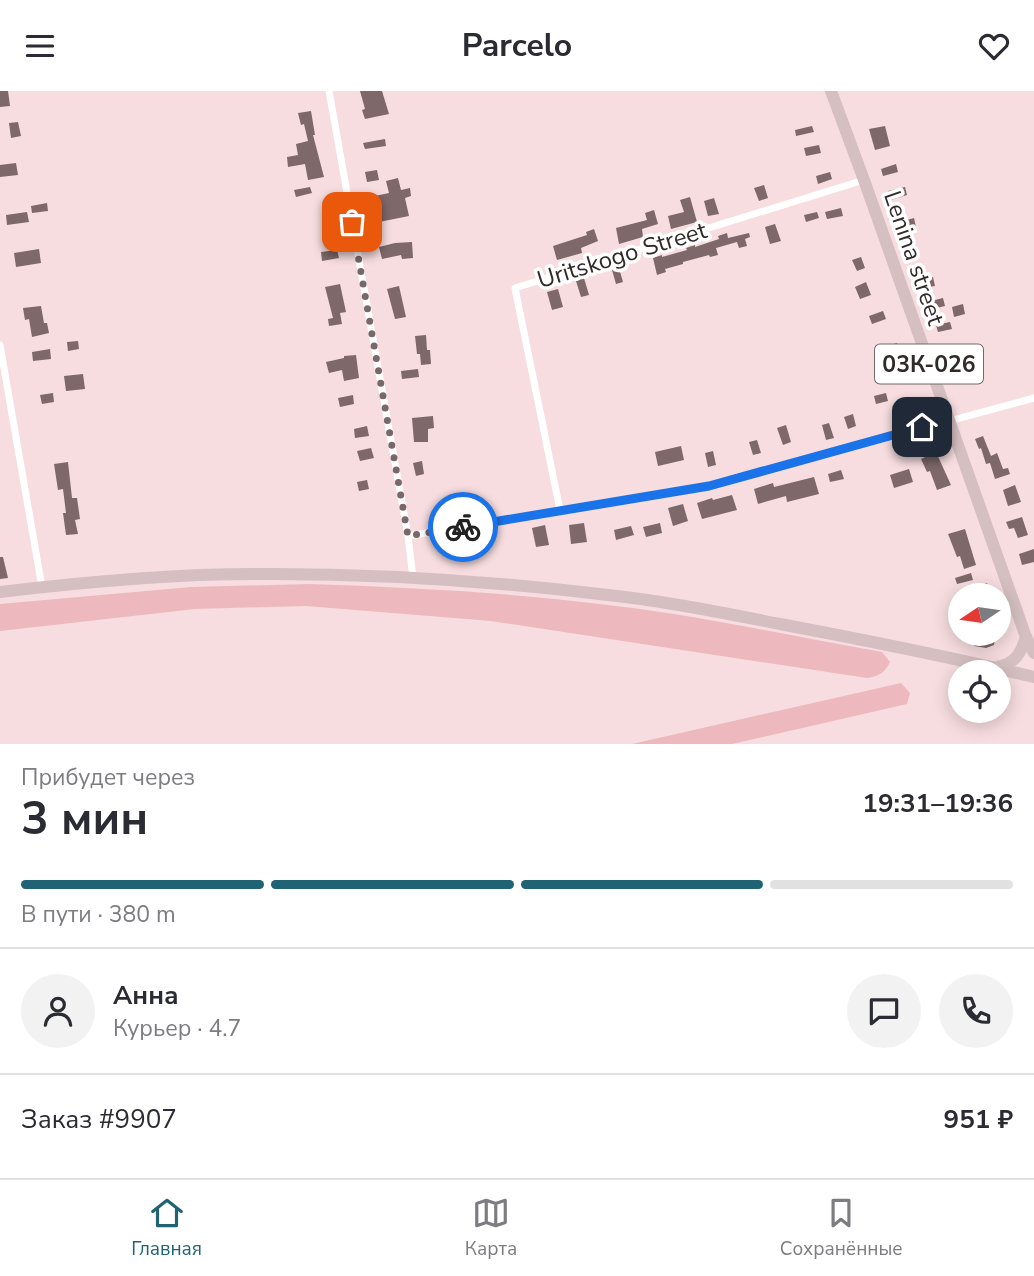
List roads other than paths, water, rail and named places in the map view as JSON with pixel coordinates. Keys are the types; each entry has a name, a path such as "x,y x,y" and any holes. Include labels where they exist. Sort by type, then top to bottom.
{"main road":[{"name":"Lenina street","path":"831,91 1026,637"},
{"path":"0,592 191,576 304,574 413,578 583,592 655,601 825,632 956,660"},
{"path":"1026,637 1034,653"},
{"path":"1011,663 1021,651 1026,637"},
{"name":"03К-026","path":"1026,637 1031,676"},
{"path":"1011,672 1031,676"}],"street":[{"path":"329,91 408,536 413,578"},
{"name":"Uritskogo Street","path":"560,510 516,288 864,180"},
{"path":"0,345 42,587"},
{"path":"408,536 709,486 1034,398"}]}
